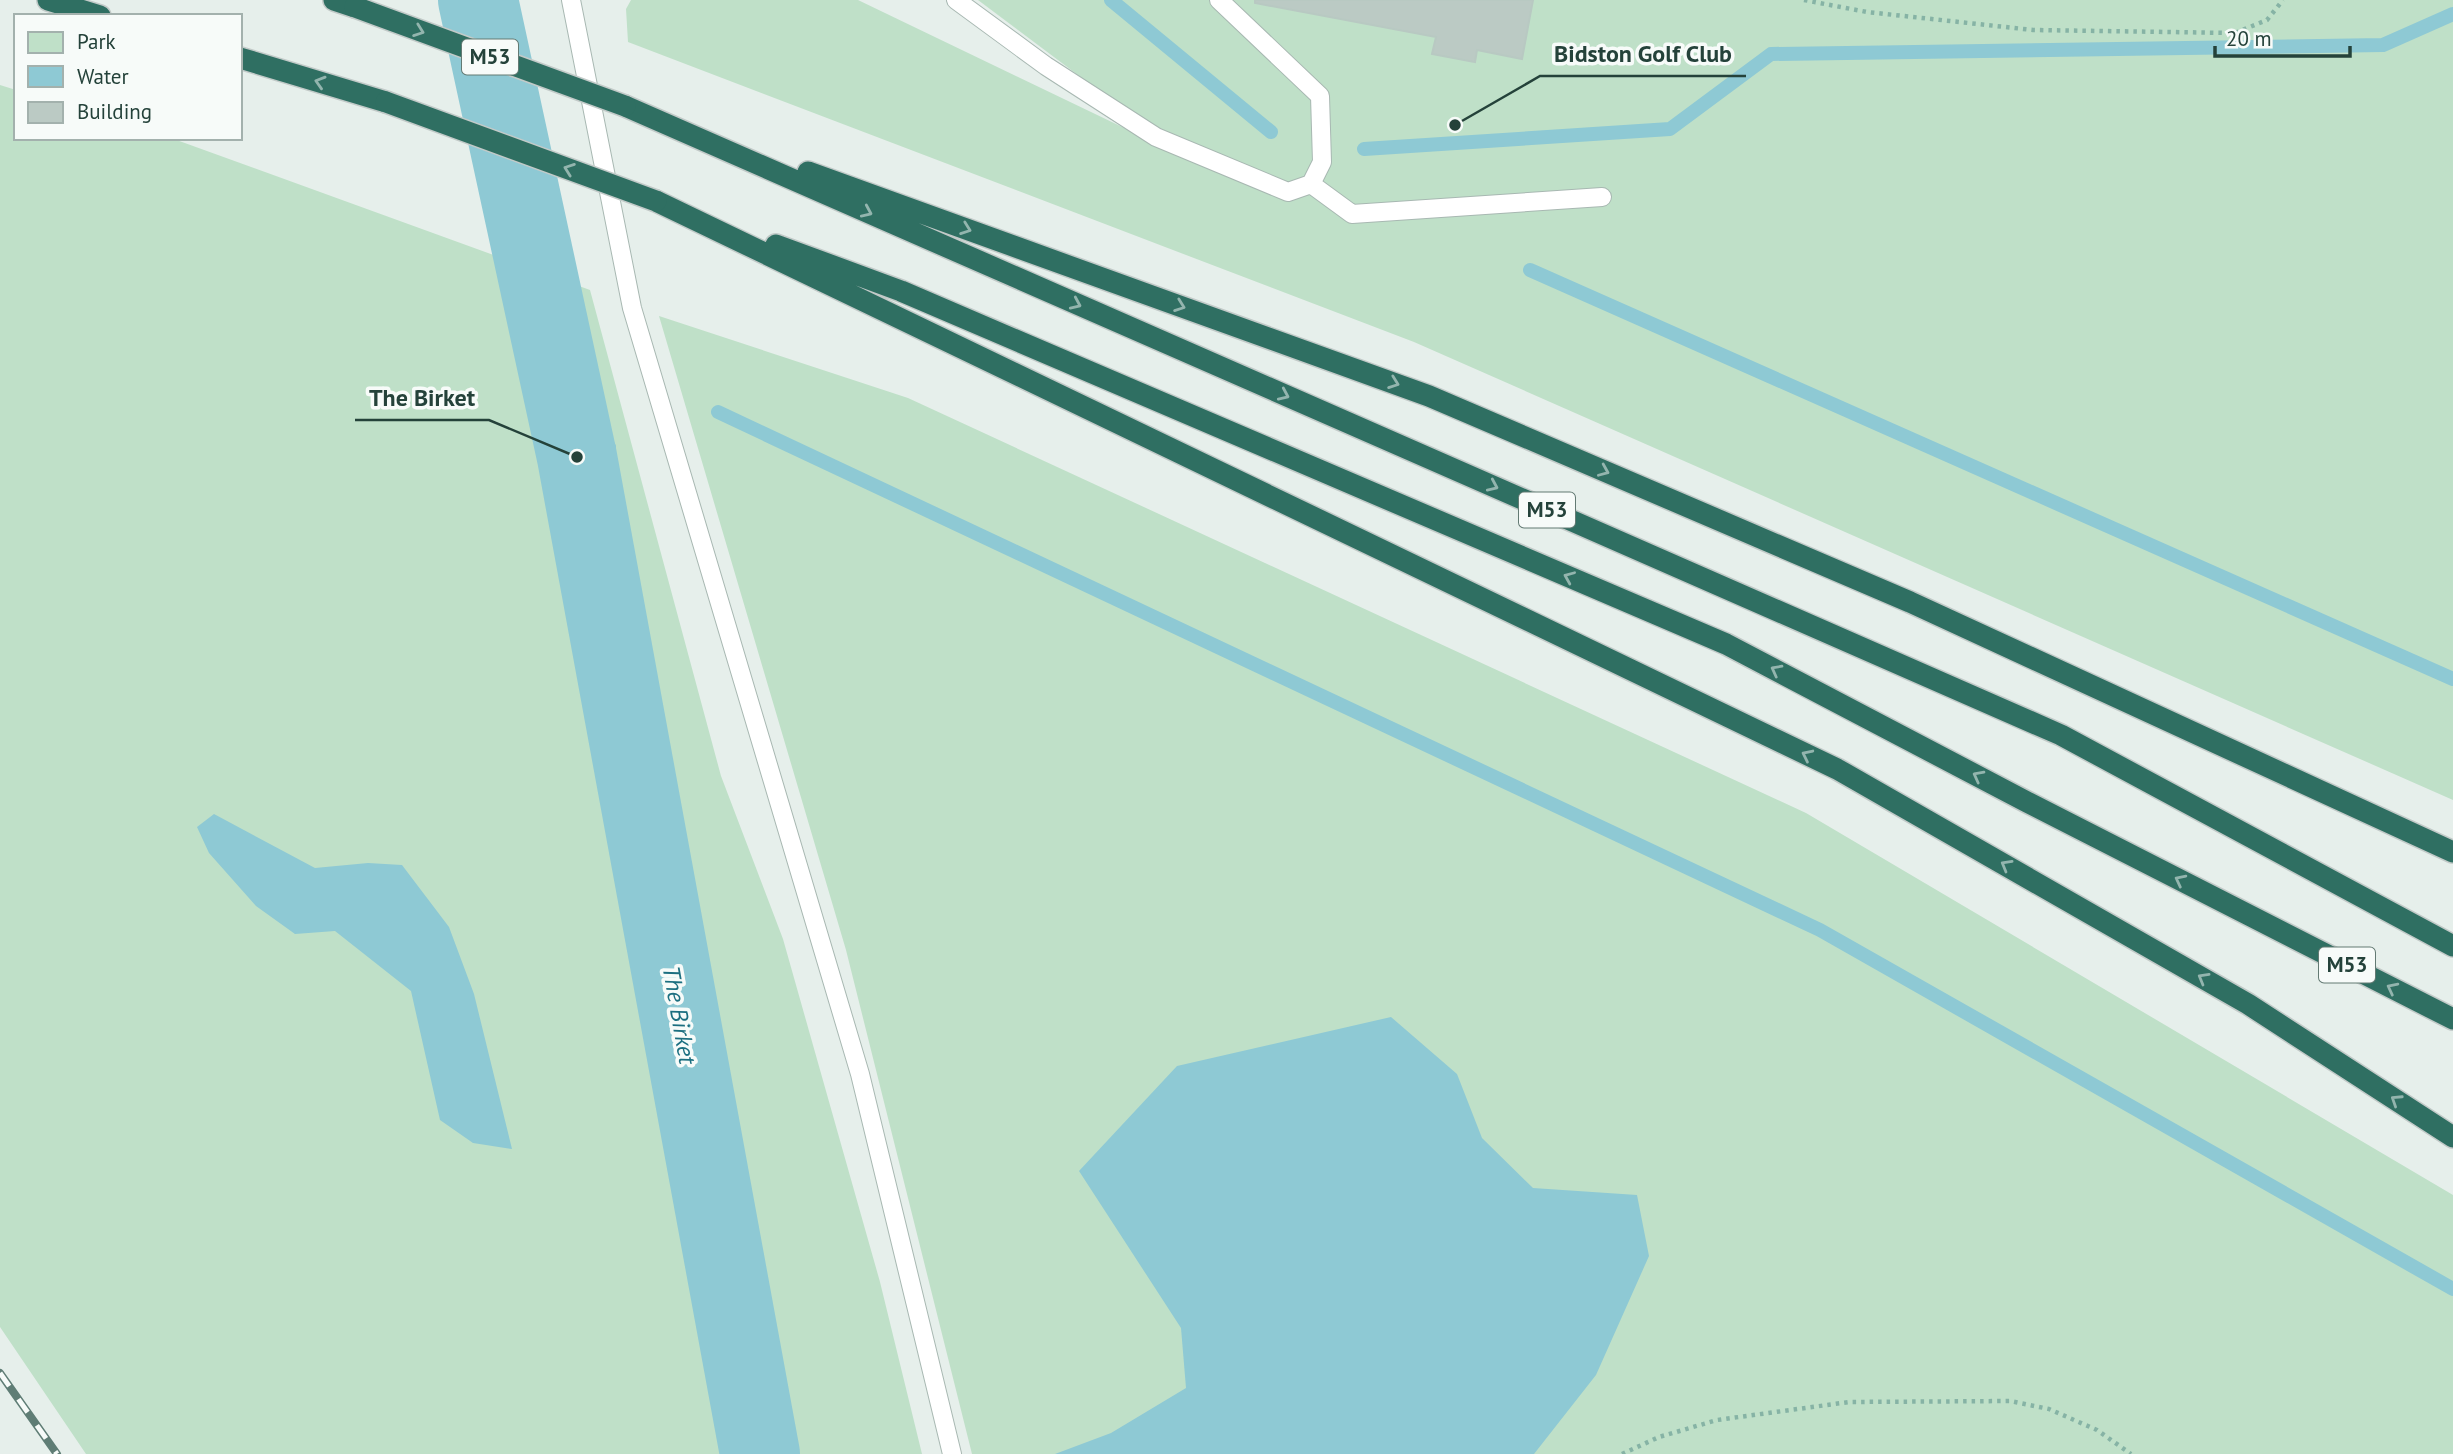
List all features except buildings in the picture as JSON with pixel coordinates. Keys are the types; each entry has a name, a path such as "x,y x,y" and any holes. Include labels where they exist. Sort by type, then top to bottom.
{"highway":[{"path":"48,0 94,14"},
{"name":"M53","path":"334,0 625,106 2061,735 2453,946"},
{"name":"M53","path":"242,59 386,102 901,291 1726,644 2027,802 2453,1019"},
{"path":"625,106 1429,396 1910,602 2453,852"},
{"path":"656,201 1837,769 2248,1004 2453,1137"}],"lane":[{"path":"572,0 632,308 860,1074 953,1454"},
{"path":"956,0 1046,66 1157,137 1288,192 1311,184 1322,162 1320,96 1219,0"},
{"path":"1311,184 1352,214 1602,197"}],"path":[{"path":"1804,0 1867,12 2033,30 2235,33 2267,20 2283,0"},
{"path":"1622,1454 1659,1437 1717,1420 1744,1416 1849,1402 2010,1401 2049,1409 2097,1430 2132,1454"}],"green space":[{"path":"631,0 858,0 1191,160 978,0 2453,0 2453,800 1414,342 628,42 626,9"},
{"path":"0,85 14,89 14,140 177,140 590,290 721,776 783,939 880,1282 922,1454 86,1454 0,1327"},
{"path":"659,316 908,398 1806,813 2453,1195 2453,1454 972,1454 846,950"}],"water":[{"path":"214,814 315,868 368,863 402,865 449,927 474,994 512,1149 473,1143 440,1120 411,991 335,931 295,934 256,906 209,853 197,827"},
{"path":"1391,1017 1457,1074 1482,1138 1533,1188 1637,1195 1649,1256 1596,1375 1534,1454 1055,1454 1111,1433 1186,1388 1181,1328 1079,1171 1177,1066"}],"waterway":[{"name":"The Birket","path":"478,0 577,457 760,1454"},
{"path":"1111,0 1271,132"},
{"path":"1364,149 1670,129 1771,54 2383,45 2453,14"},
{"path":"1530,270 2453,679"},
{"path":"718,412 1820,930 2453,1289"},
{"path":"577,457 609,447"}],"railway":[{"path":"0,1373 57,1454"}],"place":[{"name":"Bidston Golf Club","path":"1455,125"},
{"name":"The Birket","path":"577,457"}]}
